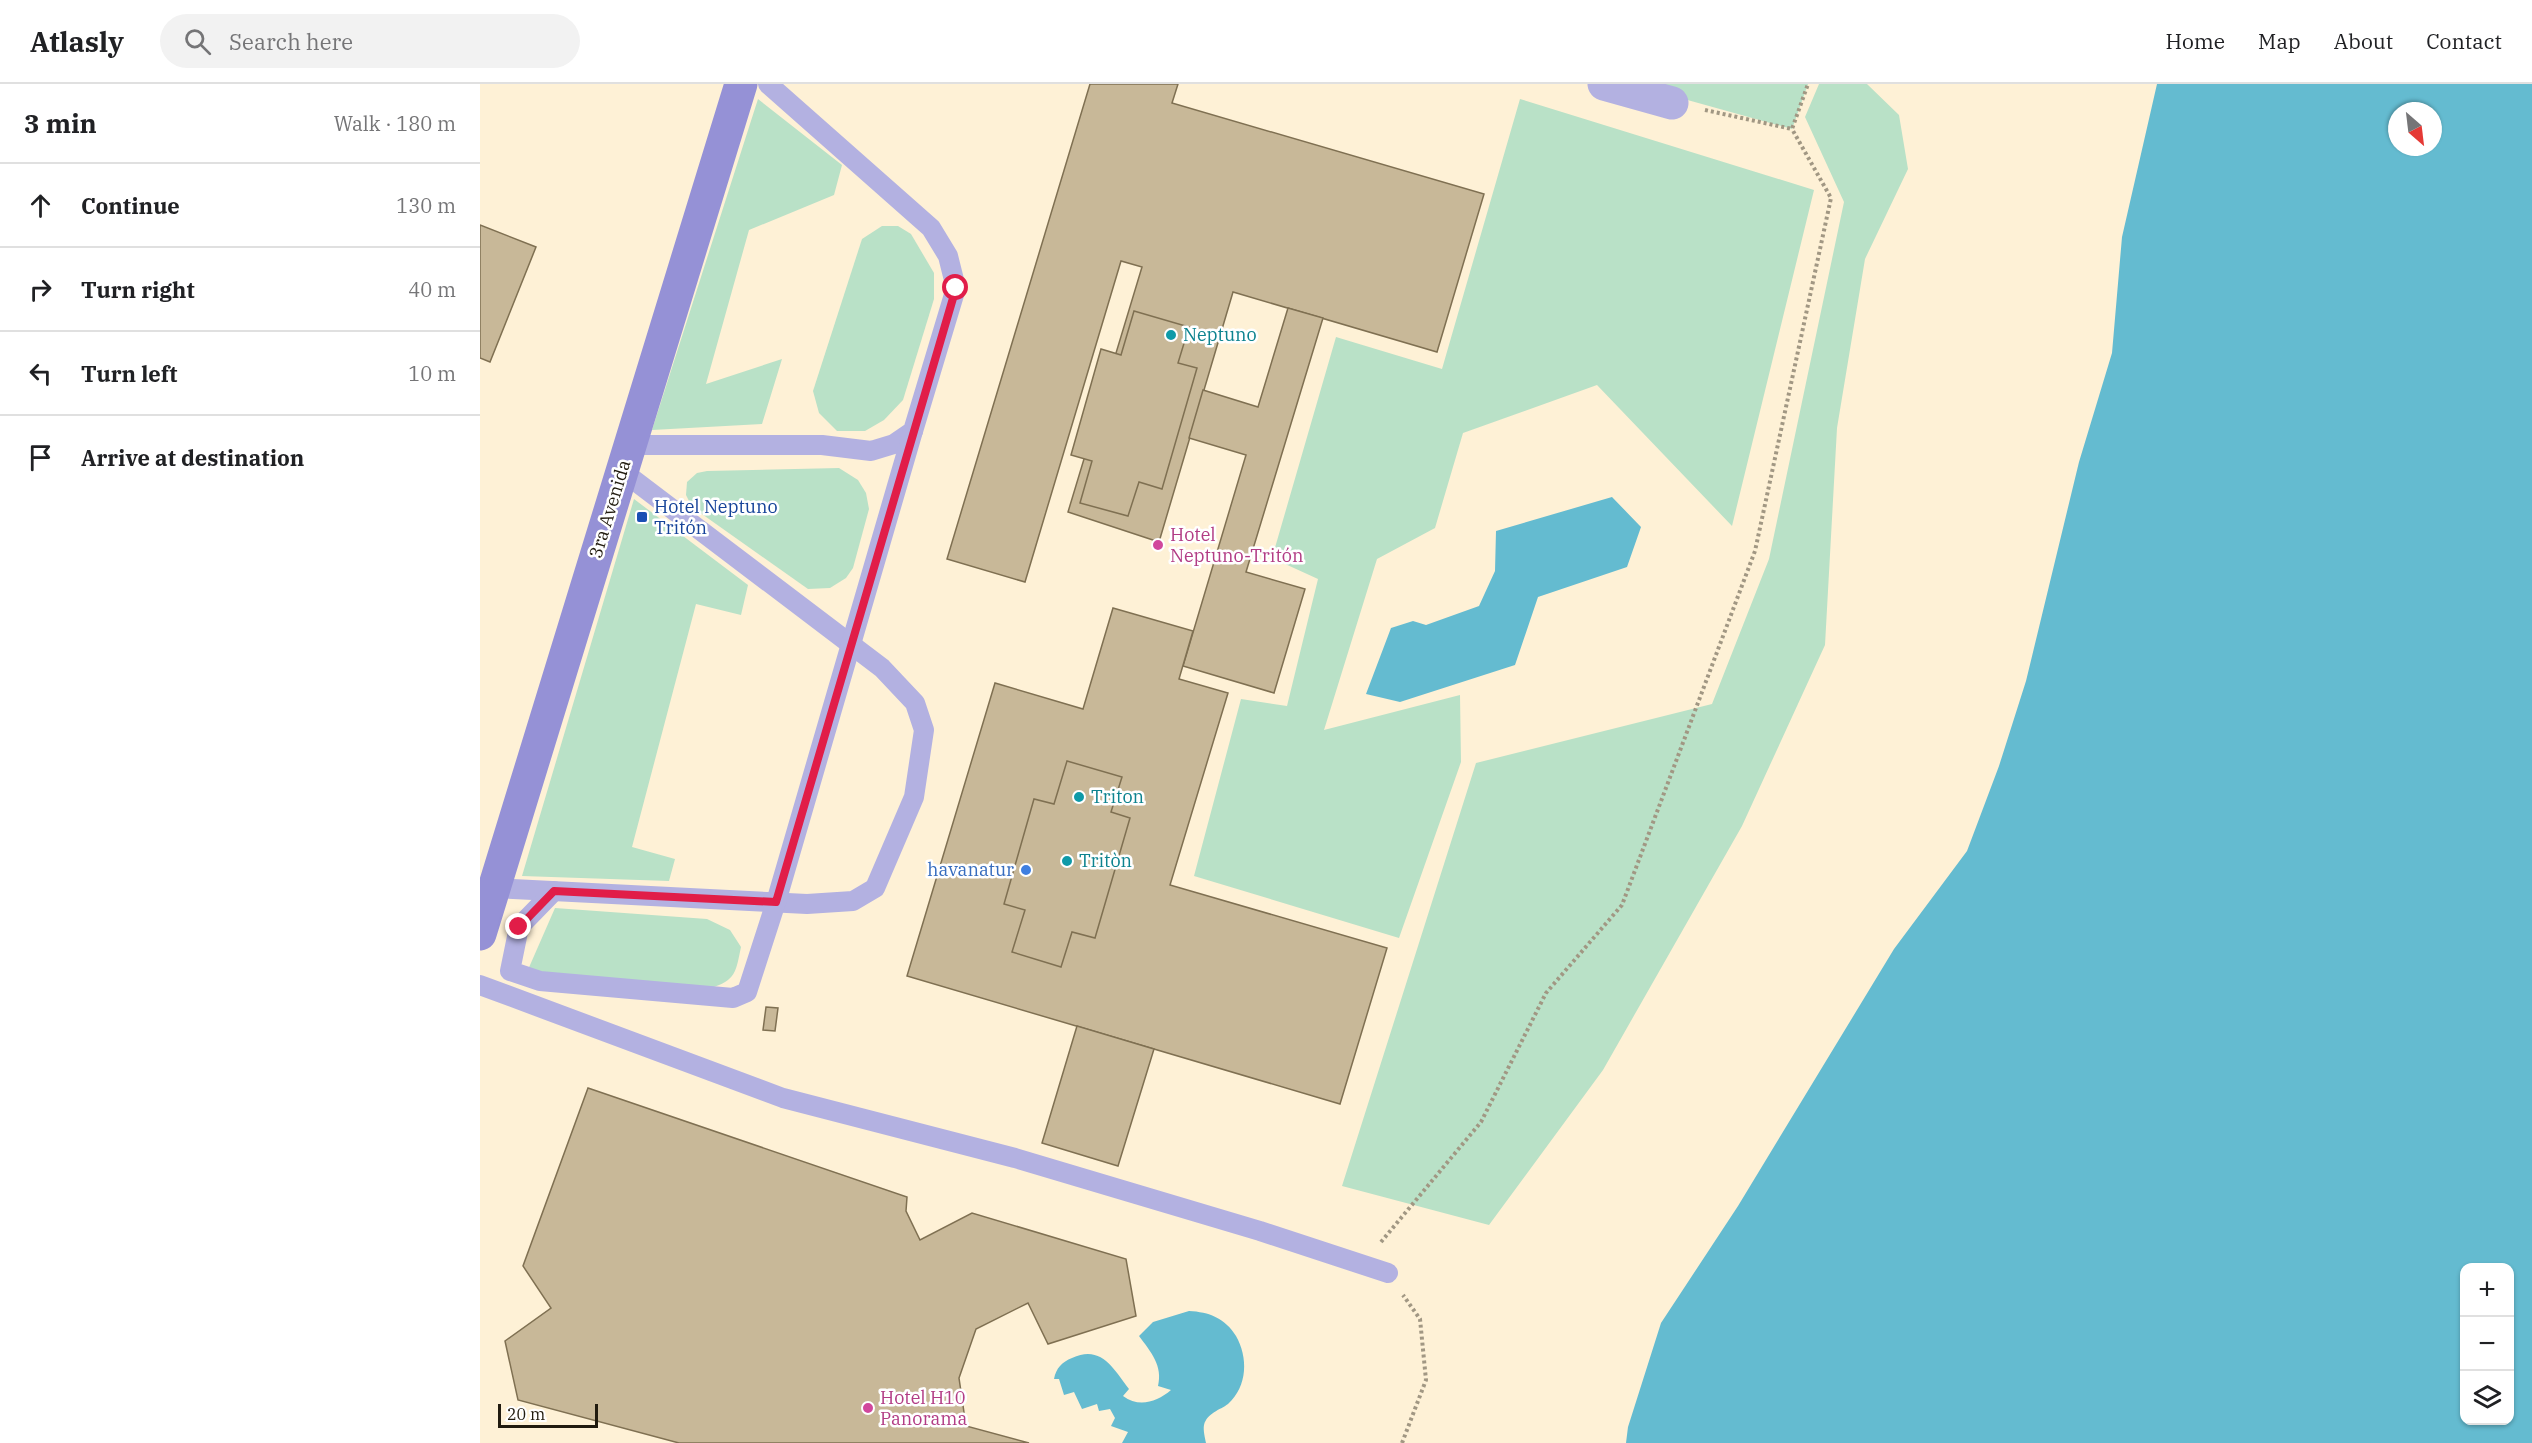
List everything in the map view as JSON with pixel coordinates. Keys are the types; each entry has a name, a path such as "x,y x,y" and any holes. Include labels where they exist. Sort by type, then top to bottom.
{"main road":[{"name":"3ra Avenida","path":"480,934 741,84"}],"street":[{"path":"1604,84 1672,103"}],"lane":[{"path":"554,891 519,927 510,971 540,981 733,998 747,992 852,646 956,288 948,256 931,228 768,84"},
{"path":"626,458 822,445 871,451 894,444 914,431"},
{"path":"494,888 807,904 853,901 875,888 914,797 924,730 915,703 882,668 852,646 626,458"},
{"path":"480,985 783,1098 1015,1158 1260,1231 1388,1273"}],"path":[{"path":"1792,129 1808,84"},
{"path":"1402,1443 1426,1380 1420,1319 1388,1273 1380,1243 1481,1122 1546,993 1622,905 1755,551 1831,198 1792,129 1672,103"}],"green space":[{"path":"1630,84 1808,84 1792,129"},
{"path":"1819,84 1867,84 1899,115 1908,169 1865,259 1837,428 1825,645 1742,826 1603,1070 1489,1225 1342,1186 1476,763 1712,704 1769,559 1844,202 1805,117"},
{"path":"758,99 842,165 834,195 749,230 706,384 782,359 762,424 652,430"},
{"path":"1520,99 1814,190 1732,526 1597,385 1463,433 1435,528 1377,559 1324,730 1460,695 1461,762 1399,938 1194,876 1241,699 1287,706 1318,579 1272,558 1336,337 1442,369"},
{"path":"882,226 898,226 911,234 934,273 934,299 903,400 884,420 865,431 837,431 819,413 813,391 862,239"},
{"path":"839,468 858,480 866,493 869,509 853,568 846,578 830,588 808,589 692,507 686,495 687,482 697,473 707,471"},
{"path":"634,499 748,585 741,615 696,604 632,847 675,859 669,881 522,876"},
{"path":"555,908 707,919 730,930 741,947 736,969 725,982 710,988 527,972"}],"water":[{"path":"2157,84 2532,84 2532,1443 1626,1443 1628,1427 1661,1323 1738,1206 1894,949 1967,851 1999,766 2026,681 2079,462 2112,353 2122,237"},
{"path":"1612,497 1641,527 1627,567 1538,597 1515,665 1400,702 1366,694 1391,628 1413,621 1426,625 1479,606 1495,571 1496,531"},
{"path":"1189,1311 1222,1320 1236,1336 1243,1353 1244,1371 1239,1389 1228,1404 1206,1421 1204,1429 1206,1443 1122,1443 1128,1432 1111,1426 1115,1418 1110,1409 1099,1411 1097,1404 1082,1409 1074,1392 1064,1395 1059,1379 1054,1379 1058,1369 1065,1361 1091,1354 1106,1361 1118,1374 1129,1389 1123,1396 1129,1400 1142,1403 1160,1398 1171,1390 1158,1386 1157,1366 1152,1354 1139,1336 1153,1322"}],"building":[{"name":"Neptuno","path":"1090,84 1178,84 1172,103 1484,194 1437,352 1233,292 1159,542 1068,512 1142,267 1121,261 1025,582 947,559"},
{"path":"480,225 536,247 490,362 480,358"},
{"path":"1288,308 1323,318 1246,572 1305,589 1274,693 1183,666 1246,455 1189,438 1203,390 1258,407"},
{"name":"Neptuno","path":"1134,311 1189,327 1178,363 1197,368 1162,489 1139,482 1128,516 1080,503 1092,461 1071,455 1101,349 1121,355"},
{"name":"Triton","path":"1113,608 1193,631 1179,679 1228,693 1170,885 1387,948 1340,1104 907,976 995,683 1083,709"},
{"name":"Tritòn","path":"1067,761 1122,777 1111,812 1130,818 1095,938 1072,932 1061,967 1012,952 1025,910 1004,904 1034,799 1054,804"},
{"path":"766,1007 778,1008 775,1031 763,1030"},
{"path":"1077,1026 1154,1049 1118,1166 1042,1143"},
{"path":"588,1088 907,1197 906,1211 920,1240 972,1213 1126,1259 1136,1316 1048,1344 1028,1303 976,1329 959,1378 966,1426 1029,1443 679,1443 518,1400 505,1341 551,1308 523,1266"}],"place":[{"name":"Neptuno","path":"1171,335"},
{"name":"Hotel Neptuno Tritón","path":"642,517"},
{"name":"Hotel Neptuno-Tritón","path":"1158,545"},
{"name":"Triton","path":"1079,797"},
{"name":"Tritòn","path":"1067,861"},
{"name":"havanatur","path":"1026,870"},
{"name":"Hotel H10 Panorama","path":"868,1408"}],"route":[{"path":"519,927 554,891 776,902 956,288"}]}
